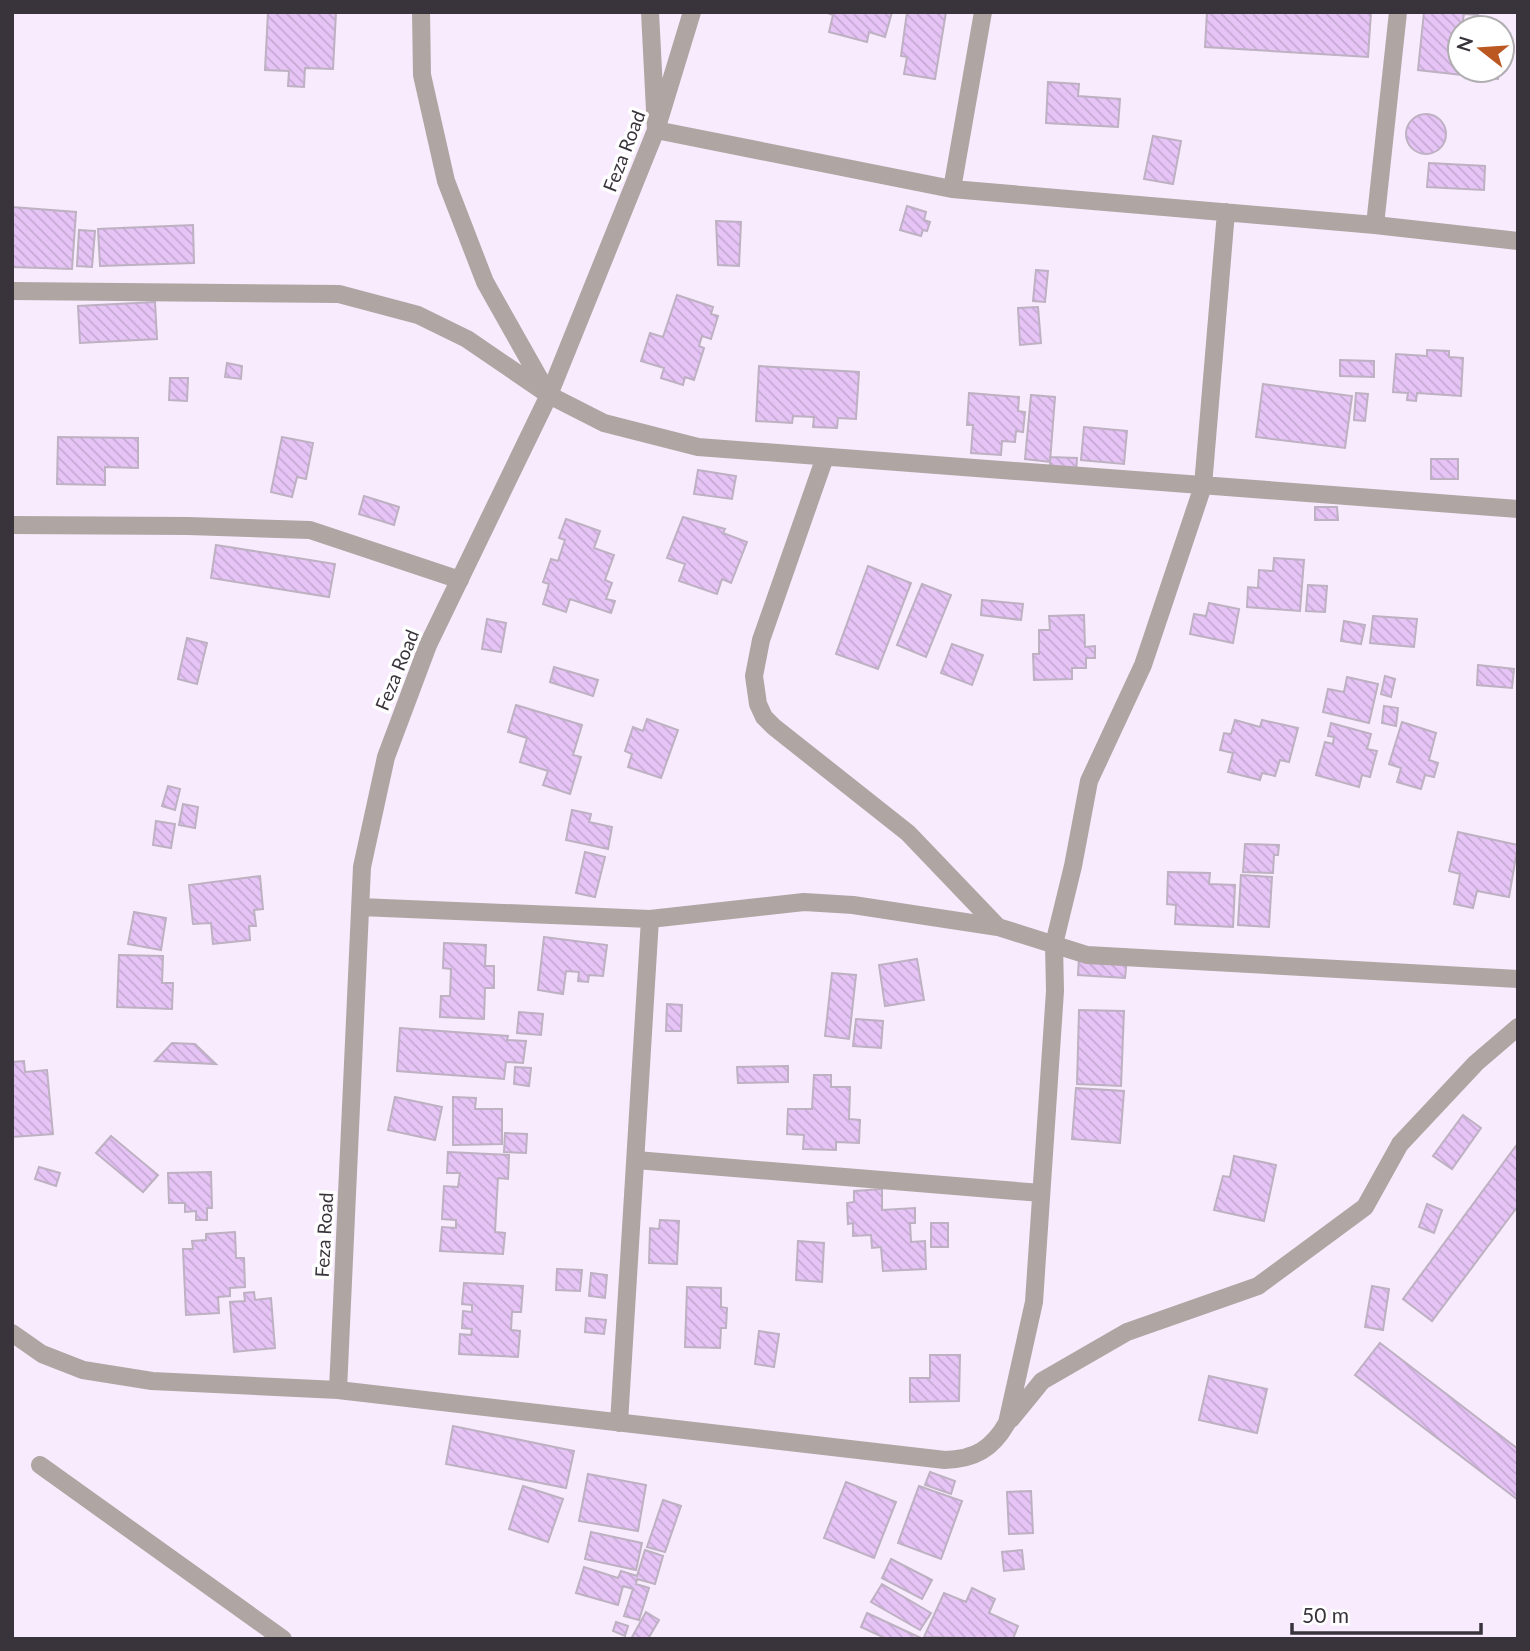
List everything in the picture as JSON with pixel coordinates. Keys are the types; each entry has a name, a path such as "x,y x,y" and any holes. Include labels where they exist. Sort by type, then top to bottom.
{"street":[{"path":"421,12 422,75 446,181 485,282 549,395"},
{"path":"650,12 656,130 952,190 1375,225 1518,241"},
{"name":"Feza Road","path":"338,1390 362,867 386,757 428,645 549,395 656,130 692,12"},
{"path":"952,190 983,12"},
{"path":"1375,225 1398,12"},
{"path":"1007,1423 1034,1301 1055,991 1054,944 1073,866 1089,781 1143,665 1203,486 1226,212"},
{"path":"12,291 339,294 418,315 467,339 549,395 604,423 698,447 1518,509"},
{"path":"825,457 761,640 754,676 758,704 764,717 774,727 908,833 998,927"},
{"path":"12,525 310,530 460,580"},
{"path":"360,907 650,919 804,902 853,905 998,927 1087,954 1518,979"},
{"path":"619,1423 650,919"},
{"path":"12,1334 42,1354 83,1370 152,1381 338,1390 964,1460 982,1453 997,1440 1007,1423 1042,1381 1127,1332 1258,1286 1365,1207 1400,1143 1476,1063 1518,1027"},
{"path":"636,1160 1041,1193"},
{"path":"40,1465 284,1639"}],"building":[{"path":"268,12 336,12 333,69 305,68 304,87 288,86 289,71 265,70"},
{"path":"825,12 892,12 885,37 869,32 867,42 829,32 833,15"},
{"path":"907,12 946,12 935,79 904,74 907,57 901,56"},
{"path":"1207,12 1371,12 1368,57 1205,47"},
{"path":"1424,12 1478,12 1446,14 1446,73 1418,70"},
{"path":"1048,82 1079,84 1078,96 1120,99 1118,127 1046,123"},
{"path":"1426,114 1440,120 1446,134 1440,148 1426,154 1412,148 1406,134 1412,120"},
{"path":"1153,136 1181,141 1173,184 1144,179"},
{"path":"1429,163 1485,166 1484,190 1427,187"},
{"path":"907,206 926,212 924,220 930,222 927,231 923,230 921,236 900,230"},
{"path":"12,207 76,212 72,269 12,267"},
{"path":"716,221 741,222 739,266 718,265"},
{"path":"193,225 194,263 100,266 98,229"},
{"path":"79,230 95,231 92,267 77,266"},
{"path":"1036,270 1048,271 1045,302 1033,301"},
{"path":"677,295 713,307 711,314 718,316 711,339 702,336 699,346 704,348 694,380 685,377 683,385 661,378 664,368 641,361 650,333 663,337"},
{"path":"155,302 157,339 80,343 78,306"},
{"path":"1038,307 1041,343 1020,345 1018,308"},
{"path":"1427,350 1449,351 1449,357 1463,358 1461,396 1417,393 1416,401 1407,400 1408,393 1393,392 1396,354 1427,356"},
{"path":"1340,360 1374,361 1374,377 1340,376"},
{"path":"227,363 242,366 241,379 225,377"},
{"path":"759,366 859,372 856,419 838,418 837,428 813,427 814,417 793,416 792,423 756,421"},
{"path":"170,378 188,378 187,401 169,400"},
{"path":"1263,384 1352,396 1345,448 1256,437"},
{"path":"969,393 1019,397 1018,411 1025,412 1023,432 1016,431 1015,442 1002,441 1001,455 971,453 973,425 967,425"},
{"path":"1356,393 1368,394 1365,421 1354,420"},
{"path":"1031,395 1055,397 1050,462 1025,459"},
{"path":"1084,427 1127,431 1124,464 1081,460"},
{"path":"58,437 138,438 138,468 105,467 105,485 57,484"},
{"path":"282,437 313,443 306,479 297,477 292,497 271,492"},
{"path":"1050,457 1077,458 1076,474 1050,473"},
{"path":"1431,459 1458,459 1458,479 1431,479"},
{"path":"698,470 736,476 732,499 694,494"},
{"path":"364,496 399,507 394,525 359,514"},
{"path":"1315,507 1337,507 1338,520 1315,520"},
{"path":"683,517 725,529 723,533 747,542 731,583 722,579 717,594 679,581 685,564 667,558"},
{"path":"566,519 600,531 594,548 614,555 605,580 612,583 606,599 615,601 611,613 570,599 566,612 543,604 549,584 543,582 551,559 558,561 565,540 559,538"},
{"path":"216,545 335,564 329,597 211,578"},
{"path":"1274,558 1304,560 1300,611 1247,607 1248,587 1258,588 1259,570 1273,571"},
{"path":"868,566 911,583 878,669 836,654"},
{"path":"922,584 951,595 926,657 897,645"},
{"path":"1308,585 1327,586 1325,612 1306,611"},
{"path":"982,600 1023,604 1021,620 981,615"},
{"path":"1209,603 1239,609 1233,643 1190,634 1194,614 1206,616"},
{"path":"1084,615 1085,647 1095,646 1095,658 1086,658 1086,668 1072,668 1072,679 1034,680 1033,654 1039,654 1039,630 1050,630 1049,616"},
{"path":"1373,616 1417,619 1414,647 1370,643"},
{"path":"487,619 506,623 501,652 482,649"},
{"path":"1344,621 1365,625 1361,644 1341,641"},
{"path":"187,638 207,643 197,684 178,679"},
{"path":"952,644 983,655 972,685 941,673"},
{"path":"1478,665 1514,669 1512,688 1477,685"},
{"path":"554,667 598,680 593,696 550,682"},
{"path":"1385,676 1395,679 1391,697 1381,694"},
{"path":"1347,677 1378,684 1369,723 1323,712 1328,689 1344,692"},
{"path":"516,705 582,725 573,755 581,757 570,794 543,785 548,771 520,762 527,738 508,732"},
{"path":"1384,706 1398,708 1396,726 1382,723"},
{"path":"647,719 678,730 661,778 628,767 632,754 625,751 633,727 643,731"},
{"path":"1235,720 1260,727 1262,720 1298,728 1289,762 1280,760 1275,776 1262,773 1260,780 1228,772 1233,753 1220,750 1224,733 1231,734"},
{"path":"1402,722 1436,733 1429,760 1438,763 1434,777 1425,775 1421,789 1397,782 1401,768 1389,764"},
{"path":"1331,723 1371,734 1367,749 1377,751 1370,777 1362,775 1359,787 1316,775 1325,742 1333,744 1334,737 1328,736"},
{"path":"168,786 180,789 175,810 162,806"},
{"path":"183,804 198,807 195,828 179,825"},
{"path":"572,810 591,814 589,822 612,827 608,849 566,840"},
{"path":"156,821 175,824 171,848 153,845"},
{"path":"1458,832 1518,845 1509,897 1477,891 1473,908 1454,904 1460,874 1449,871"},
{"path":"1245,844 1279,845 1278,855 1274,855 1273,873 1243,872"},
{"path":"585,852 605,857 595,897 576,893"},
{"path":"1168,872 1210,873 1209,884 1235,885 1233,927 1175,924 1176,905 1167,904"},
{"path":"1241,875 1272,877 1269,927 1238,925"},
{"path":"260,876 263,909 254,910 256,926 249,926 250,940 213,944 211,923 193,924 189,885"},
{"path":"134,912 166,918 161,950 128,944"},
{"path":"544,937 607,945 603,976 589,975 588,982 578,981 579,972 566,971 563,994 538,990"},
{"path":"444,943 486,945 485,966 494,966 494,988 485,988 484,1019 440,1017 441,996 450,996 451,969 443,968"},
{"path":"119,955 163,956 162,983 173,983 172,1009 117,1007"},
{"path":"1079,956 1127,958 1125,978 1078,975"},
{"path":"917,959 924,1000 885,1006 879,965"},
{"path":"832,973 856,975 849,1039 825,1036"},
{"path":"667,1004 682,1005 681,1031 666,1031"},
{"path":"1079,1010 1124,1011 1121,1086 1077,1084"},
{"path":"519,1012 543,1014 541,1035 517,1033"},
{"path":"856,1019 883,1021 881,1048 853,1046"},
{"path":"400,1028 508,1036 507,1040 526,1041 523,1063 506,1062 504,1079 397,1071"},
{"path":"172,1043 195,1044 216,1064 155,1061"},
{"path":"24,1061 25,1072 47,1070 53,1134 12,1137 12,1062"},
{"path":"788,1066 788,1082 738,1083 737,1067"},
{"path":"515,1067 531,1068 529,1086 514,1084"},
{"path":"814,1075 831,1075 831,1087 850,1087 849,1119 860,1120 859,1143 836,1142 836,1150 803,1149 804,1135 787,1134 788,1109 812,1109"},
{"path":"1076,1088 1124,1091 1120,1143 1072,1139"},
{"path":"395,1097 442,1107 435,1140 388,1130"},
{"path":"453,1097 476,1098 475,1109 502,1109 502,1144 453,1145"},
{"path":"1463,1115 1481,1128 1452,1169 1433,1156"},
{"path":"505,1133 527,1134 526,1153 504,1152"},
{"path":"111,1136 158,1175 143,1192 96,1153"},
{"path":"1518,1143 1518,1206 1432,1321 1403,1299"},
{"path":"448,1152 509,1155 508,1179 498,1178 495,1232 505,1233 503,1254 440,1251 442,1227 456,1228 456,1220 442,1219 444,1186 458,1187 460,1173 447,1173"},
{"path":"1234,1156 1276,1165 1264,1221 1214,1210 1223,1176 1230,1177"},
{"path":"39,1167 60,1173 56,1186 35,1179"},
{"path":"211,1172 212,1208 207,1208 207,1220 196,1220 196,1211 185,1212 185,1203 169,1203 168,1173"},
{"path":"882,1189 882,1210 915,1208 915,1223 910,1223 911,1242 925,1241 926,1269 883,1271 881,1247 872,1248 871,1235 853,1236 853,1223 848,1224 847,1203 854,1202 854,1191"},
{"path":"1427,1204 1442,1210 1434,1233 1419,1227"},
{"path":"660,1220 679,1221 677,1264 649,1263 650,1228 659,1229"},
{"path":"931,1223 948,1223 948,1247 931,1247"},
{"path":"235,1232 236,1258 244,1258 245,1287 230,1288 230,1296 218,1297 219,1313 186,1315 183,1249 193,1249 192,1241 206,1240 206,1234"},
{"path":"798,1241 824,1243 822,1282 796,1280"},
{"path":"557,1269 582,1270 580,1291 556,1290"},
{"path":"591,1273 607,1275 605,1298 589,1296"},
{"path":"464,1283 523,1286 521,1312 512,1312 511,1330 520,1331 518,1357 459,1354 460,1334 471,1335 472,1329 462,1328 463,1311 472,1312 472,1305 462,1304"},
{"path":"1372,1286 1389,1289 1383,1330 1365,1327"},
{"path":"687,1287 721,1288 721,1307 727,1308 726,1328 721,1328 720,1348 685,1347"},
{"path":"254,1292 255,1300 271,1298 275,1348 234,1352 230,1302 245,1301 244,1293"},
{"path":"586,1318 606,1320 604,1334 585,1332"},
{"path":"759,1331 779,1334 774,1367 755,1364"},
{"path":"1380,1343 1518,1449 1518,1500 1355,1375"},
{"path":"930,1355 960,1355 959,1401 910,1402 910,1378 930,1378"},
{"path":"1209,1376 1267,1389 1257,1433 1199,1420"},
{"path":"453,1426 574,1451 566,1488 446,1464"},
{"path":"930,1472 955,1481 951,1494 925,1485"},
{"path":"588,1474 646,1485 638,1531 579,1521"},
{"path":"846,1482 896,1502 874,1558 824,1538"},
{"path":"523,1486 563,1499 548,1542 509,1529"},
{"path":"919,1486 962,1501 941,1559 898,1543"},
{"path":"1031,1491 1033,1533 1009,1534 1007,1492"},
{"path":"663,1500 681,1506 665,1552 647,1547"},
{"path":"591,1532 642,1543 636,1570 585,1559"},
{"path":"645,1550 663,1556 655,1584 637,1579 636,1584 649,1588 639,1620 624,1616 633,1589 623,1586 618,1605 576,1593 584,1567 618,1578 621,1571 637,1576"},
{"path":"1022,1550 1024,1569 1004,1571 1002,1552"},
{"path":"891,1559 932,1580 922,1599 882,1578"},
{"path":"882,1584 931,1613 920,1630 871,1602"},
{"path":"972,1588 995,1599 989,1613 1018,1626 1013,1639 924,1637 944,1593 966,1602"},
{"path":"646,1612 659,1620 648,1639 631,1639"},
{"path":"867,1613 923,1639 887,1639 861,1627"},
{"path":"616,1622 628,1626 625,1636 613,1631"}]}
